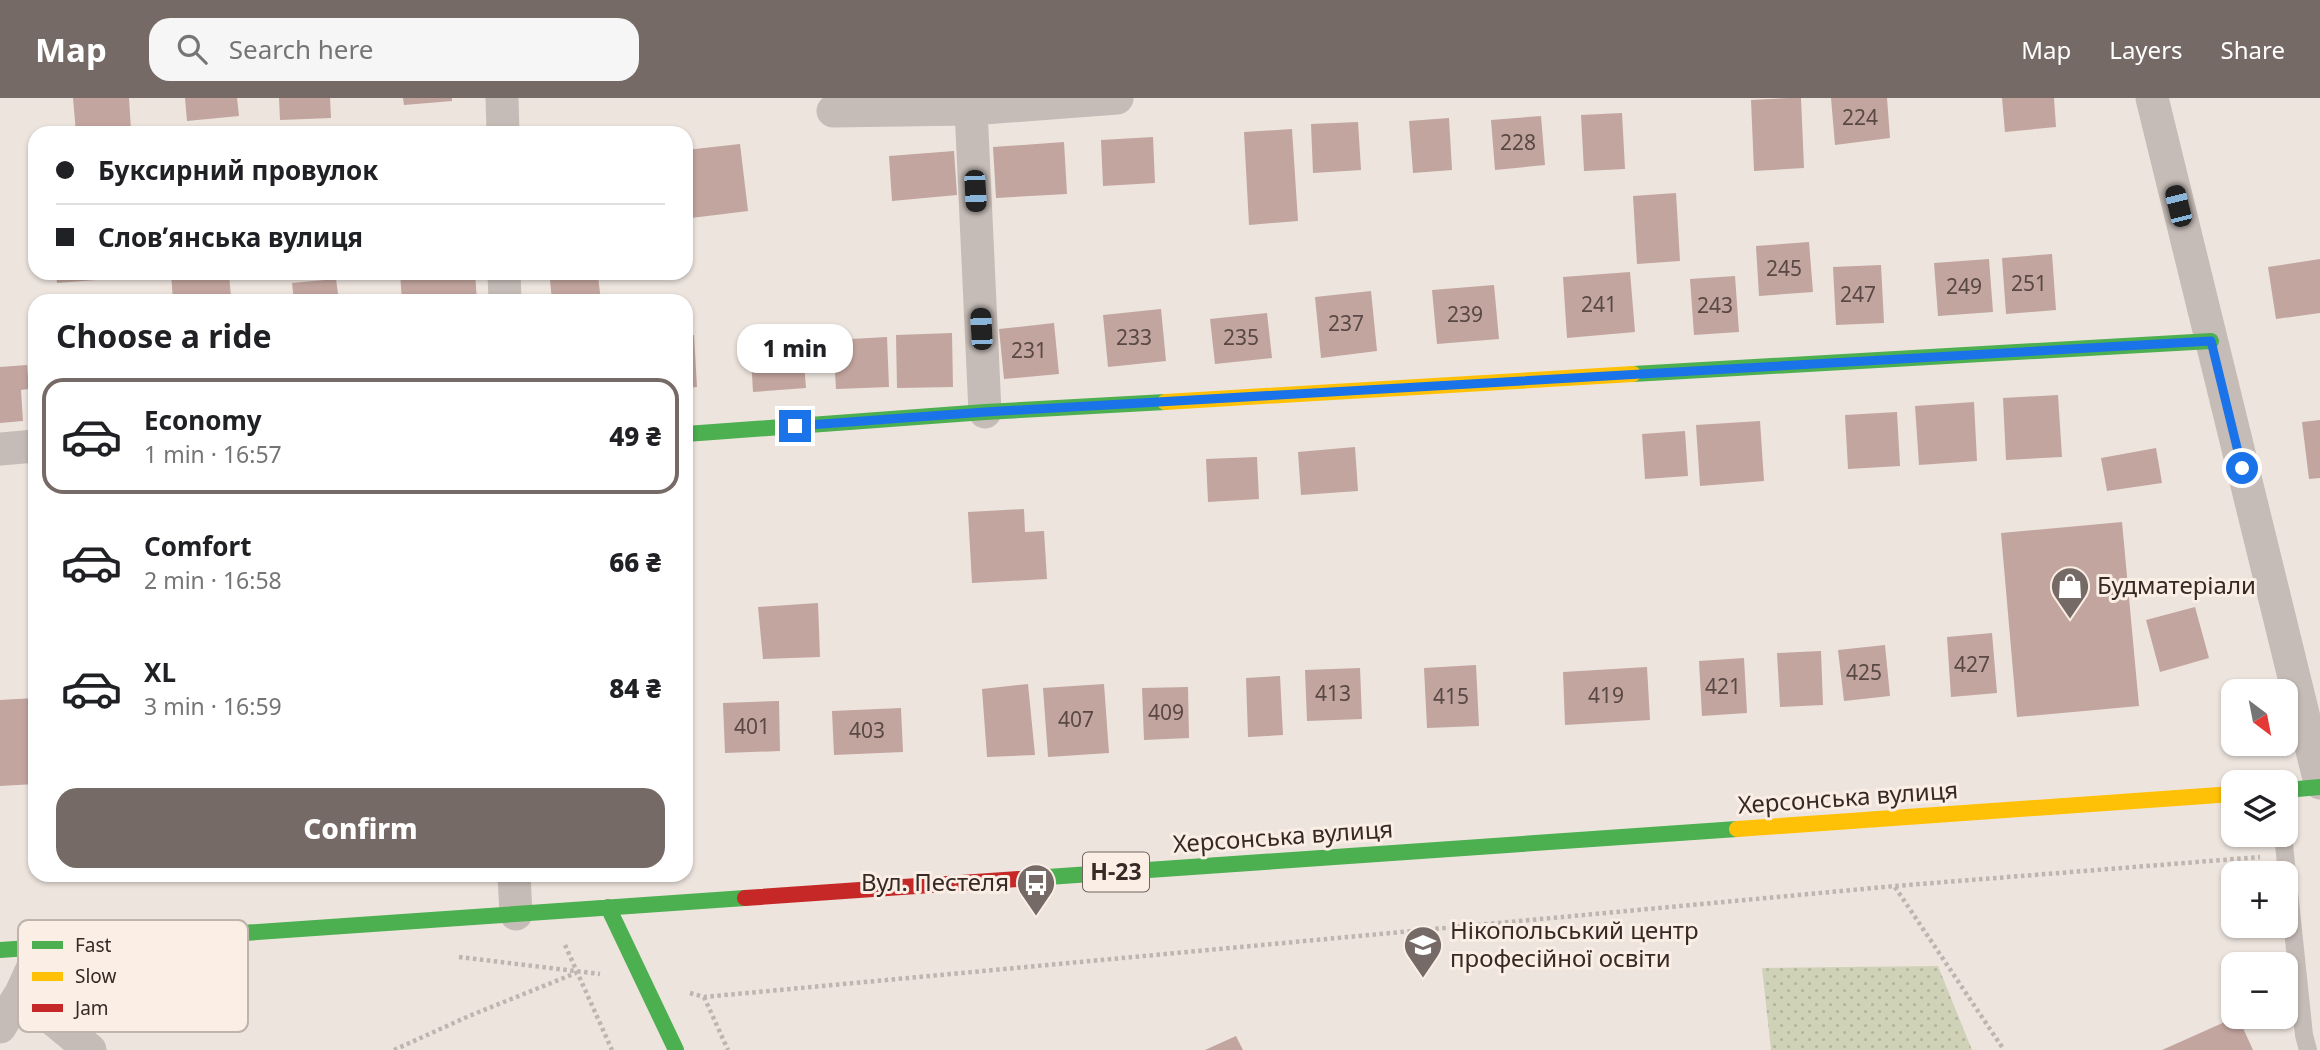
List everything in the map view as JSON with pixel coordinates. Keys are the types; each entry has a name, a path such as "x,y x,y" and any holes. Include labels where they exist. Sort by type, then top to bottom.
{"main road":[{"path":"693,433 985,412 2211,341"},
{"path":"2298,788 2320,785"},
{"name":"Херсонська вулиця","path":"248,933 2221,795"},
{"path":"608,907 676,1050"},
{"name":"Херсонська вулиця","path":"0,950 18,949"}],"street":[{"path":"502,98 503,126"},
{"path":"833,111 971,108 1117,98"},
{"path":"2152,98 2320,785"},
{"path":"971,108 985,412"},
{"path":"0,449 28,447"},
{"path":"514,882 516,914"},
{"path":"0,1027 18,998"},
{"path":"68,1032 90,1050"}],"lane":[{"path":"2285,847 2304,1035 2308,1050"}],"path":[{"path":"457,957 644,979 704,998 1895,886 2286,855"},
{"path":"1895,886 2004,1050"},
{"path":"550,911 612,1050"},
{"path":"394,1050 577,972"},
{"path":"704,998 728,1050"}],"green space":[{"path":"1938,966 1972,1050 1771,1050 1762,968"}],"building":[{"path":"73,98 129,98 131,126 75,126"},
{"path":"185,98 237,98 239,116 187,121"},
{"path":"279,98 330,98 331,118 280,120"},
{"path":"403,98 452,98 452,101 404,105"},
{"path":"1801,98 1804,168 1754,171 1751,100"},
{"path":"1831,98 1887,98 1890,138 1835,145"},
{"path":"2002,98 2054,98 2056,127 2005,132"},
{"path":"1622,113 1625,169 1584,171 1581,115"},
{"path":"1541,116 1545,165 1495,170 1491,120"},
{"path":"1449,118 1452,170 1413,173 1409,121"},
{"path":"1358,122 1361,170 1313,173 1311,124"},
{"path":"1292,129 1298,221 1249,225 1244,132"},
{"path":"1153,137 1155,183 1103,186 1101,140"},
{"path":"1064,142 1067,194 996,198 993,147"},
{"path":"740,144 748,211 693,218 693,149"},
{"path":"954,151 957,195 892,201 889,156"},
{"path":"1676,193 1680,261 1637,264 1633,196"},
{"path":"1809,242 1813,292 1759,296 1756,246"},
{"path":"2052,254 2056,310 2006,314 2002,258"},
{"path":"1989,259 1993,312 1938,316 1934,263"},
{"path":"2320,259 2320,313 2276,319 2268,267"},
{"path":"1881,265 1884,323 1836,325 1833,267"},
{"path":"1630,272 1635,332 1567,338 1563,277"},
{"path":"1735,276 1739,332 1694,335 1690,279"},
{"path":"57,280 96,280 57,283"},
{"path":"172,280 230,280 231,294 172,294"},
{"path":"336,280 338,294 293,294 292,283"},
{"path":"400,280 476,280 476,294 402,294"},
{"path":"550,280 598,280 600,294 551,294"},
{"path":"1494,285 1499,339 1437,344 1432,290"},
{"path":"1371,291 1377,351 1321,358 1315,297"},
{"path":"1161,309 1166,361 1108,367 1103,315"},
{"path":"1267,313 1272,358 1215,364 1210,319"},
{"path":"1054,323 1059,374 1004,379 999,329"},
{"path":"952,333 953,387 897,388 896,335"},
{"path":"693,335 694,335 697,387 693,387"},
{"path":"802,337 806,388 753,392 750,340"},
{"path":"887,337 889,387 836,389 833,340"},
{"path":"27,365 28,389 21,390 23,421 0,423 0,367"},
{"path":"2058,395 2062,457 2006,460 2003,398"},
{"path":"1974,402 1977,461 1919,465 1915,406"},
{"path":"1897,412 1900,466 1848,469 1845,415"},
{"path":"2320,420 2320,478 2309,479 2302,422"},
{"path":"1760,421 1764,481 1700,486 1696,425"},
{"path":"1685,431 1688,476 1645,479 1642,434"},
{"path":"1355,447 1358,491 1301,495 1298,452"},
{"path":"2156,448 2162,483 2107,491 2101,458"},
{"path":"1257,457 1259,499 1208,502 1206,459"},
{"path":"1024,509 1025,532 1044,531 1047,579 972,583 968,512"},
{"name":"Будматеріали","path":"2122,522 2139,706 2017,717 2001,533"},
{"path":"818,603 820,657 763,659 758,607"},
{"path":"2195,607 2209,658 2160,672 2146,620"},
{"path":"1992,633 1997,693 1951,697 1947,637"},
{"path":"1885,645 1890,696 1844,701 1838,650"},
{"path":"1821,651 1823,705 1780,707 1777,653"},
{"path":"1744,658 1747,713 1702,716 1699,661"},
{"path":"1476,665 1479,726 1427,728 1424,668"},
{"path":"1647,667 1650,720 1565,725 1563,672"},
{"path":"1360,668 1362,719 1307,721 1305,670"},
{"path":"1280,676 1283,735 1248,737 1246,678"},
{"path":"1028,684 1035,755 987,757 982,689"},
{"path":"1104,684 1109,753 1048,757 1043,688"},
{"path":"1188,687 1189,738 1144,740 1142,688"},
{"path":"28,698 28,784 0,786 0,700"},
{"path":"779,701 780,751 725,753 723,703"},
{"path":"901,708 903,752 834,755 832,711"},
{"path":"2221,1024 2221,1029 2243,1029 2253,1050 2162,1050"},
{"path":"1236,1036 1243,1050 1205,1050"}],"traffic: fast":[{"path":"1633,374 2211,341"},
{"path":"693,433 1165,402"},
{"path":"2298,789 2320,787"},
{"path":"1019,879 1737,829"},
{"path":"248,933 745,898"},
{"path":"608,907 676,1050"},
{"path":"0,950 18,949"}],"traffic: slow":[{"path":"1165,402 1633,374"},
{"path":"1737,829 2221,795"}],"traffic: jam":[{"path":"745,898 1019,879"}],"place":[{"name":"Будматеріали","path":"2070,620"},
{"name":"Вул. Пестеля","path":"1036,917"},
{"name":"Нікопольський центр професійної освіти","path":"1423,979"}],"route":[{"path":"795,426 985,412 2211,341 2242,468"}]}
